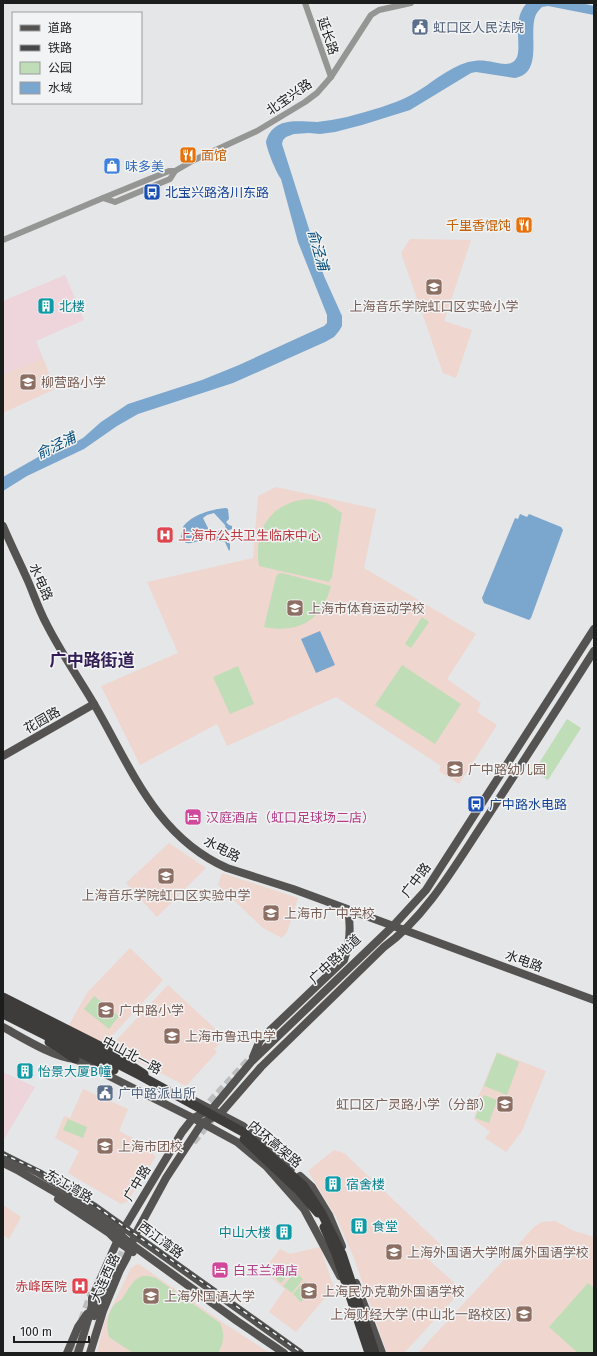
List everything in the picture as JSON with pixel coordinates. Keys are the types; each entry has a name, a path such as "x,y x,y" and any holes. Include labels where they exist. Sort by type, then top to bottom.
{"highway":[{"path":"3,997 104,1048 147,1076"},
{"name":"内环高架路","path":"3,1005 141,1076 243,1132 303,1185 321,1212 342,1254 375,1353"},
{"name":"内环高架路","path":"3,1014 149,1087 228,1128 244,1139 298,1190 318,1213 336,1254 369,1353"},
{"path":"3,1019 58,1047 75,1059"}],"main road":[{"name":"水电路","path":"3,526 45,622 94,704 146,797 168,825 190,845 227,868 293,890 594,1000"},
{"name":"广中路","path":"212,1109 252,1061 393,926 426,890 594,629"},
{"name":"广中路","path":"220,1114 261,1067 384,947 397,938 438,891 548,725 594,651"},
{"name":"花园路","path":"3,756 94,704"},
{"path":"252,1061 260,1040 344,960 350,932 348,910"},
{"name":"广中路地道","path":"309,1001 373,940 380,938"},
{"name":"中山北一路","path":"3,1000 243,1126 312,1187 329,1215 348,1260 382,1353"},
{"path":"3,1027 42,1048 66,1058 75,1059 193,1118 237,1142 267,1167 304,1209 339,1273 354,1324 365,1353"},
{"path":"240,1086 270,1053 292,1037"},
{"path":"193,1118 212,1109"},
{"path":"202,1123 220,1114"},
{"name":"广中路","path":"120,1235 182,1132 193,1118"},
{"name":"广中路","path":"135,1235 166,1178 202,1123"},
{"name":"西江湾路","path":"3,1155 39,1173 77,1195 120,1235 135,1235 300,1353"},
{"name":"东江湾路","path":"3,1163 73,1201 120,1235"},
{"name":"东江湾路","path":"3,1169 71,1207 110,1233 120,1235"},
{"path":"120,1235 130,1247 277,1353"},
{"name":"大连西路","path":"78,1353 92,1306 92,1298 120,1235"},
{"name":"大连西路","path":"90,1353 103,1311 135,1235"},
{"path":"130,1247 284,1353"},
{"path":"83,1353 95,1312 114,1270"},
{"path":"67,1353 78,1327 92,1306"}],"street":[{"name":"延长路","path":"305,3 331,77"},
{"name":"北宝兴路","path":"3,240 169,171 175,171 194,160 266,126 311,98 322,88 331,77 371,15 379,10 411,3"}],"shaded area":[{"name":"上海音乐学院虹口区实验小学","path":"410,239 471,240 444,321 472,330 456,378 443,373 401,253"},
{"path":"65,275 84,320 36,341 43,358 3,375 3,301"},
{"name":"柳营路小学","path":"43,358 55,389 3,413 3,375"},
{"name":"上海市体育运动学校","path":"276,487 376,509 364,568 476,634 447,679 481,703 477,712 497,725 459,784 439,771 441,766 336,697 227,746 217,724 140,765 101,686 178,653 147,582 253,558 258,496"},
{"name":"上海音乐学院虹口区实验中学","path":"169,843 206,868 157,917 126,883"},
{"name":"上海市广中学校","path":"222,873 298,898 287,932 282,938 263,928 218,885"},
{"name":"广中路小学","path":"130,948 163,980 104,1045 68,1027 87,993"},
{"name":"上海市鲁迅中学","path":"168,985 225,1038 214,1049 217,1052 186,1086 110,1047"},
{"name":"虹口区广灵路小学（分部）","path":"497,1052 546,1071 522,1131 506,1152 485,1138 490,1132 474,1119 478,1106 475,1102"},
{"path":"3,1072 35,1087 3,1141"},
{"name":"上海市团校","path":"83,1089 128,1109 119,1131 135,1139 134,1142 156,1156 127,1202 121,1204 68,1173 79,1151 55,1138 64,1116 70,1118"},
{"name":"上海外国语大学附属外国语学校","path":"334,1150 344,1153 442,1246 430,1261 462,1290 404,1353 387,1353 354,1258 336,1217 308,1171"},
{"path":"3,1205 21,1217 9,1239 3,1235"},
{"name":"上海财经大学 (中山北一路校区)","path":"555,1221 574,1231 594,1237 594,1353 418,1353 535,1226 542,1222"},
{"name":"上海民办克勒外国语学校","path":"320,1247 336,1294 324,1299 296,1332 269,1312 285,1289 263,1271 280,1249 290,1254"},
{"name":"上海外国语大学","path":"138,1264 270,1353 97,1353 104,1323 131,1268"}],"green space":[{"path":"310,499 327,503 342,513 332,577 329,582 259,566 259,541 262,530 268,520 275,512 285,505 296,501"},
{"path":"282,573 331,586 322,608 307,622 288,628 277,629 264,627 276,577 278,574"},
{"path":"422,617 429,622 411,648 405,644"},
{"path":"402,665 461,704 435,744 375,705"},
{"path":"238,666 254,704 230,714 213,677"},
{"path":"567,719 581,728 548,780 534,771"},
{"path":"94,996 119,1016 109,1029 84,1009"},
{"path":"497,1053 519,1062 507,1095 484,1086"},
{"path":"484,1095 497,1100 489,1123 475,1118"},
{"path":"68,1119 87,1127 83,1138 63,1130"},
{"path":"284,1263 293,1270 281,1283 273,1276"},
{"path":"295,1272 303,1279 292,1293 283,1286"},
{"name":"上海外国语大学","path":"142,1276 156,1278 220,1323 223,1331 223,1338 222,1346 218,1353 133,1353 109,1337 108,1320 110,1311 116,1303 122,1299 133,1283"},
{"path":"304,1281 313,1288 301,1302 293,1294"},
{"path":"588,1283 594,1288 594,1353 578,1353 549,1327"}],"water":[{"path":"527,3 581,3 594,6 594,15 548,6 542,7 535,17 532,62 524,75 515,78 476,72 471,73 410,110 335,132 320,134 294,134 283,140 282,144 324,276 342,316 342,326 334,337 233,383 138,414 117,426 84,449 27,476 3,491 3,477 54,448 72,444 83,438 101,422 128,404 202,380 239,365 324,326 327,323 327,315 298,242 281,179 268,150 266,142 269,134 279,125 285,123 297,121 317,122 332,120 389,105 420,90 453,68 468,62 489,61 507,64 513,62 517,58 518,52 519,19 522,10"},
{"path":"220,509 228,509 229,519 226,522 232,526 232,529 226,531 227,541 230,544 229,551 225,542 217,541 208,536 195,542 186,543 181,537 183,527 191,519 202,513","holes":["214,513 225,525 226,529 222,531 209,530 203,518"]},
{"path":"520,514 527,517 529,514 561,527 563,530 529,620 484,603 482,598 515,518 518,519"},
{"path":"320,631 335,665 316,673 301,639"}],"tunnel":[{"path":"202,1111 251,1058"},
{"path":"193,1142 211,1120"},
{"path":"114,1270 128,1242"},
{"path":"82,1320 92,1293"},
{"path":"73,1353 79,1333"}],"railway":[{"path":"3,1154 40,1171 94,1205 302,1353"}],"place":[{"name":"虹口区人民法院","path":"420,27"},
{"name":"面馆","path":"188,155"},
{"name":"味多美","path":"112,166"},
{"name":"北宝兴路洛川东路","path":"152,192"},
{"name":"千里香馄饨","path":"524,225"},
{"name":"上海音乐学院虹口区实验小学","path":"434,287"},
{"name":"北楼","path":"46,306"},
{"name":"柳营路小学","path":"28,382"},
{"name":"上海市公共卫生临床中心","path":"165,535"},
{"name":"上海市体育运动学校","path":"295,608"},
{"name":"广中路幼儿园","path":"455,769"},
{"name":"广中路水电路","path":"476,804"},
{"name":"汉庭酒店（虹口足球场二店）","path":"193,817"},
{"name":"上海音乐学院虹口区实验中学","path":"166,876"},
{"name":"上海市广中学校","path":"271,913"},
{"name":"广中路小学","path":"106,1010"},
{"name":"上海市鲁迅中学","path":"172,1036"},
{"name":"怡景大厦B幢","path":"25,1071"},
{"name":"广中路派出所","path":"105,1093"},
{"name":"虹口区广灵路小学（分部）","path":"505,1104"},
{"name":"上海市团校","path":"105,1146"},
{"name":"宿舍楼","path":"333,1184"},
{"name":"食堂","path":"359,1226"},
{"name":"中山大楼","path":"284,1232"},
{"name":"上海外国语大学附属外国语学校","path":"394,1252"},
{"name":"白玉兰酒店","path":"220,1270"},
{"name":"赤峰医院","path":"80,1286"},
{"name":"上海民办克勒外国语学校","path":"309,1291"},
{"name":"上海外国语大学","path":"151,1296"},
{"name":"上海财经大学 (中山北一路校区)","path":"524,1314"}],"district":[{"name":"广中路街道","path":"92,660"}],"water label":[{"name":"俞泾浦","path":"318,250"},
{"name":"俞泾浦","path":"56,446"}]}
